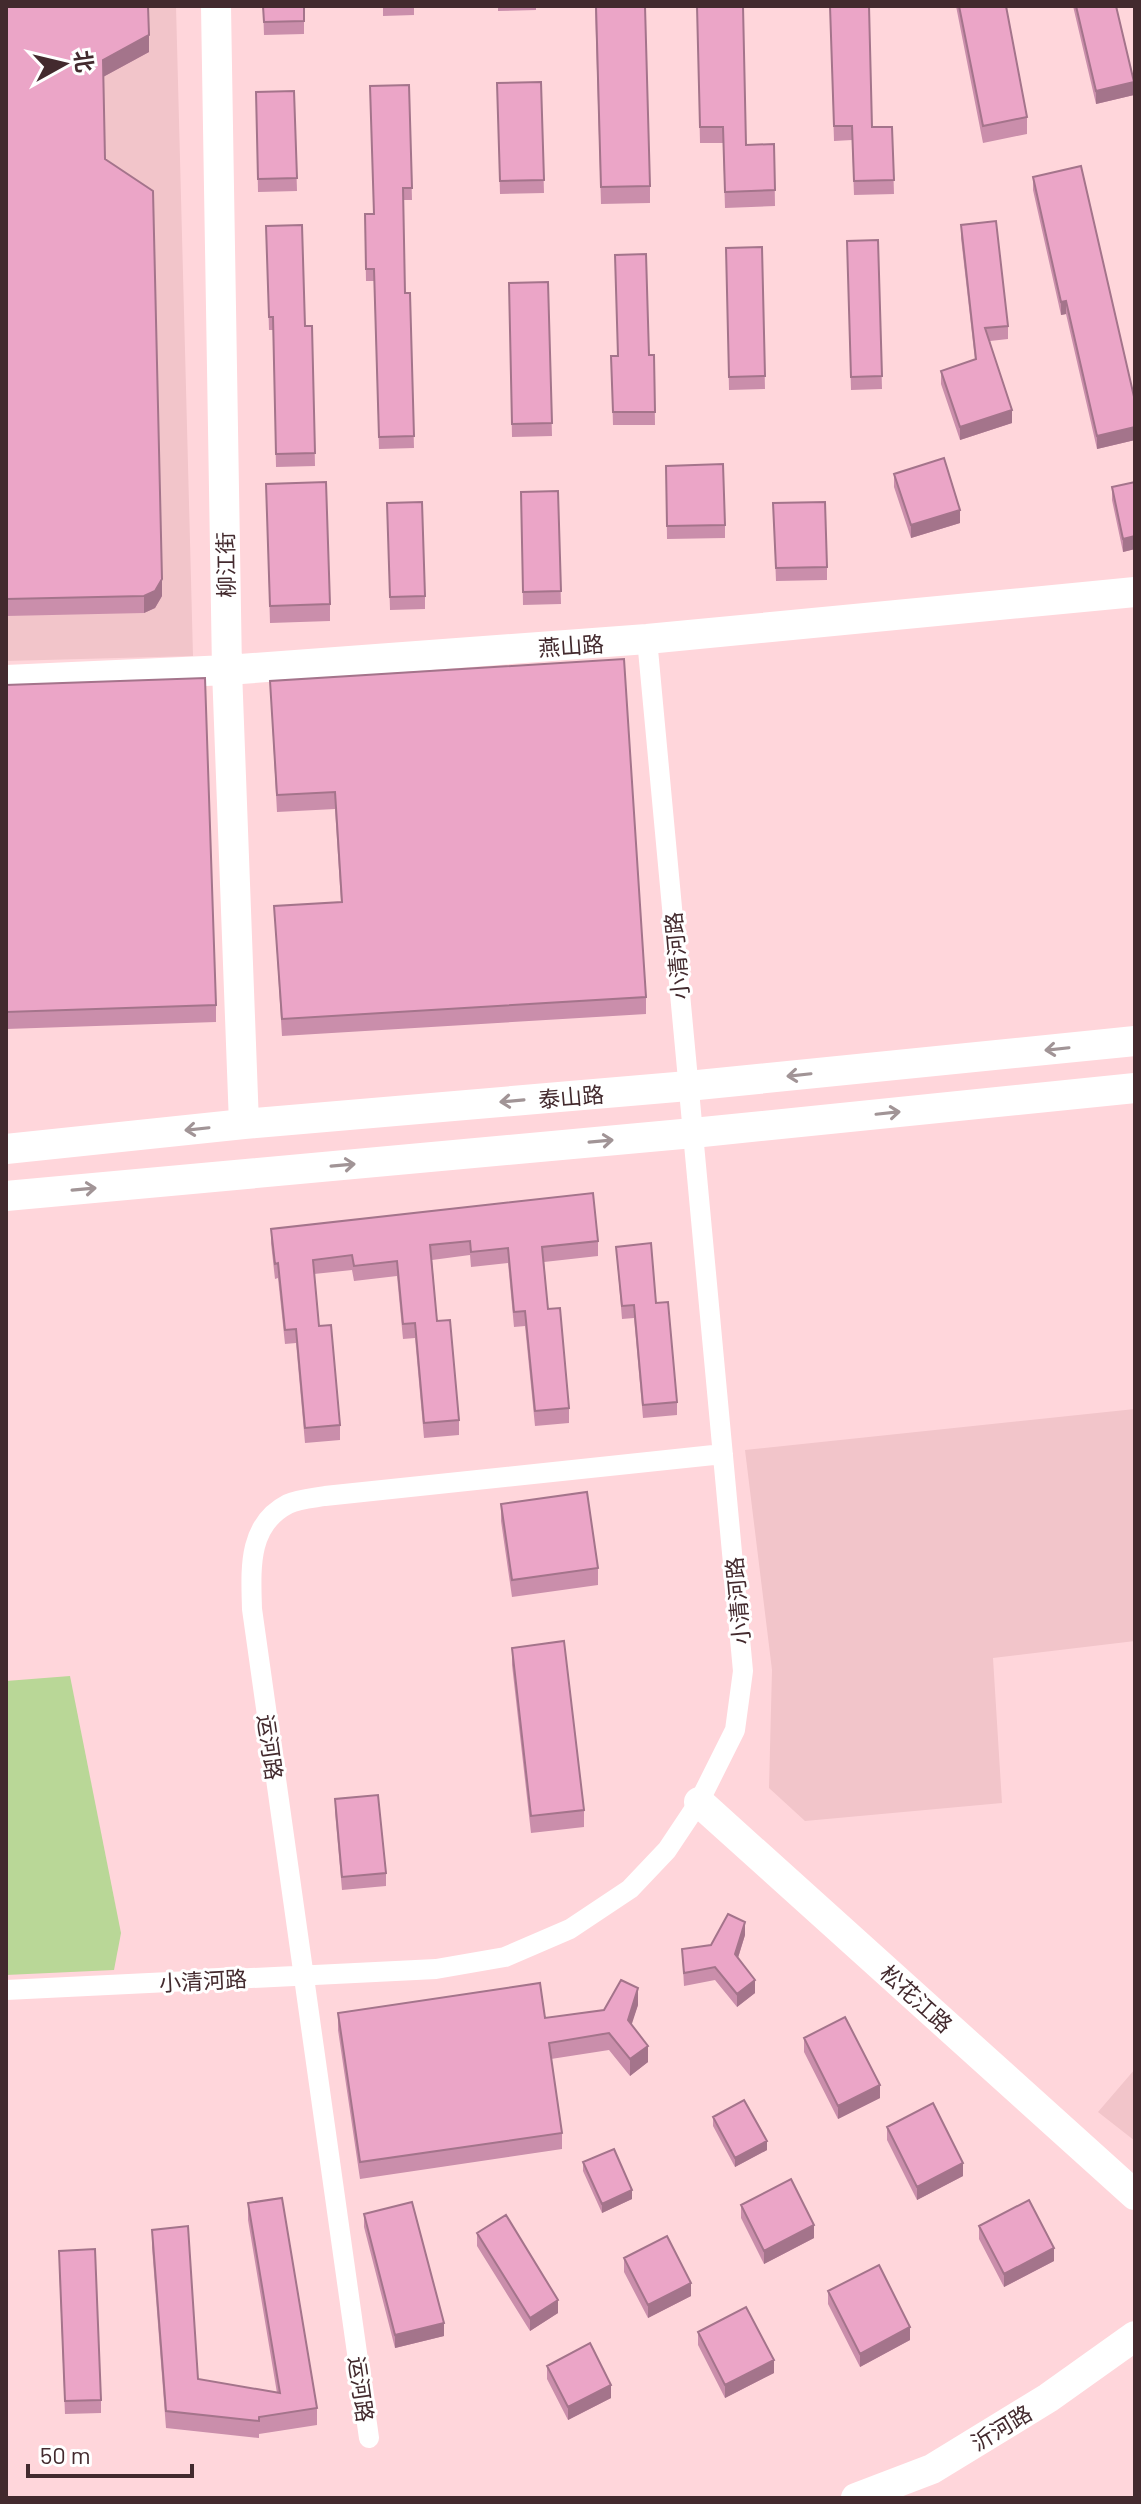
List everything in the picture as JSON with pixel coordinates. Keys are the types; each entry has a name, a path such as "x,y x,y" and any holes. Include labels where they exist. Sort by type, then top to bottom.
{"street":[{"name":"柳江街","path":"216,6 227,670 244,1124"},
{"name":"燕山路","path":"6,680 227,670 647,639 1135,592"},
{"name":"小清河路","path":"6,1990 436,1969 505,1957 570,1929 630,1889 667,1850 699,1802 735,1730 743,1671 647,639"},
{"name":"泰山路","path":"6,1149 1135,1041"},
{"path":"6,1196 693,1133 1135,1088"},
{"name":"运河路","path":"369,2438 252,1609 251,1556 268,1518 290,1502 723,1454"},
{"name":"松花江路","path":"699,1802 1135,2195"},
{"name":"沂河路","path":"856,2498 932,2469 1048,2398 1135,2336"}],"shaded area":[{"path":"6,6 176,6 193,656 6,661"},
{"path":"1135,1409 1135,1641 993,1658 1002,1803 805,1821 769,1788 772,1670 745,1450"},
{"path":"1135,2069 1135,2141 1098,2112"}],"green space":[{"path":"70,1676 121,1933 114,1970 6,1975 6,1681"}],"building":[{"path":"6,6 148,6 149,35 103,60 105,159 153,191 162,579 155,591 144,596 6,599"},
{"path":"263,6 304,6 304,21 264,22"},
{"path":"596,6 645,6 650,186 601,187"},
{"path":"697,6 743,6 746,145 774,144 775,190 725,192 723,127 700,127"},
{"path":"830,6 869,6 872,127 892,127 894,180 854,181 852,126 834,126"},
{"path":"959,6 1006,6 1027,117 983,126"},
{"path":"1076,6 1116,6 1134,82 1096,91"},
{"path":"541,82 544,180 500,181 497,83"},
{"path":"409,85 412,188 403,188 405,293 410,293 414,436 379,437 374,269 366,269 365,214 374,214 370,86"},
{"path":"294,91 297,178 258,179 256,92"},
{"path":"1081,166 1135,401 1135,427 1097,436 1066,301 1061,302 1033,177"},
{"path":"996,221 1008,326 985,328 1012,410 960,427 941,371 976,359 961,225"},
{"path":"302,225 305,326 312,326 315,453 276,454 273,317 269,317 266,226"},
{"path":"878,240 882,376 851,377 847,241"},
{"path":"762,247 765,376 729,377 726,248"},
{"path":"646,254 649,355 654,355 655,412 613,412 611,356 618,356 615,255"},
{"path":"548,282 552,423 512,424 509,283"},
{"path":"944,458 960,510 911,525 894,474"},
{"path":"723,464 725,525 667,526 666,466"},
{"path":"326,482 330,604 270,606 266,484"},
{"path":"1135,482 1135,536 1123,539 1112,487"},
{"path":"558,491 561,591 523,592 521,492"},
{"path":"422,502 425,596 390,597 387,503"},
{"path":"825,502 827,567 776,568 773,503"},
{"path":"624,659 646,997 282,1019 274,906 342,902 335,792 277,795 270,681"},
{"path":"205,678 216,1005 6,1012 6,685"},
{"path":"593,1193 598,1241 542,1247 548,1309 560,1308 569,1408 535,1411 525,1311 514,1312 508,1248 471,1252 470,1241 430,1245 437,1321 450,1320 459,1420 424,1423 415,1323 403,1324 397,1261 354,1266 352,1255 313,1260 319,1326 331,1325 340,1425 305,1428 296,1329 285,1330 271,1229"},
{"path":"651,1243 656,1303 668,1302 677,1402 643,1405 634,1305 622,1306 616,1247"},
{"path":"587,1492 598,1568 512,1580 501,1504"},
{"path":"564,1641 584,1810 531,1816 512,1648"},
{"path":"378,1795 386,1873 342,1877 335,1799"},
{"path":"728,1914 745,1922 735,1954 755,1980 737,1994 715,1967 684,1973 682,1949 711,1945"},
{"path":"621,1980 638,1988 628,2020 648,2046 630,2059 609,2033 549,2043 562,2133 360,2162 338,2013 540,1983 545,2018 604,2010"},
{"path":"845,2017 880,2085 838,2106 804,2038"},
{"path":"744,2100 767,2141 735,2158 713,2117"},
{"path":"933,2103 963,2163 917,2187 887,2127"},
{"path":"614,2149 632,2190 602,2204 583,2162"},
{"path":"791,2179 814,2225 764,2251 741,2205"},
{"path":"282,2198 317,2408 259,2417 259,2421 166,2411 152,2230 188,2226 198,2379 280,2393 248,2203"},
{"path":"1029,2200 1054,2248 1004,2274 979,2226"},
{"path":"412,2202 444,2323 395,2335 364,2214"},
{"path":"506,2215 558,2300 530,2318 477,2233"},
{"path":"667,2236 691,2283 648,2305 624,2258"},
{"path":"95,2249 101,2400 65,2401 59,2251"},
{"path":"879,2265 910,2327 860,2354 828,2291"},
{"path":"746,2307 774,2360 725,2385 698,2332"},
{"path":"590,2343 611,2385 568,2407 547,2366"}]}
